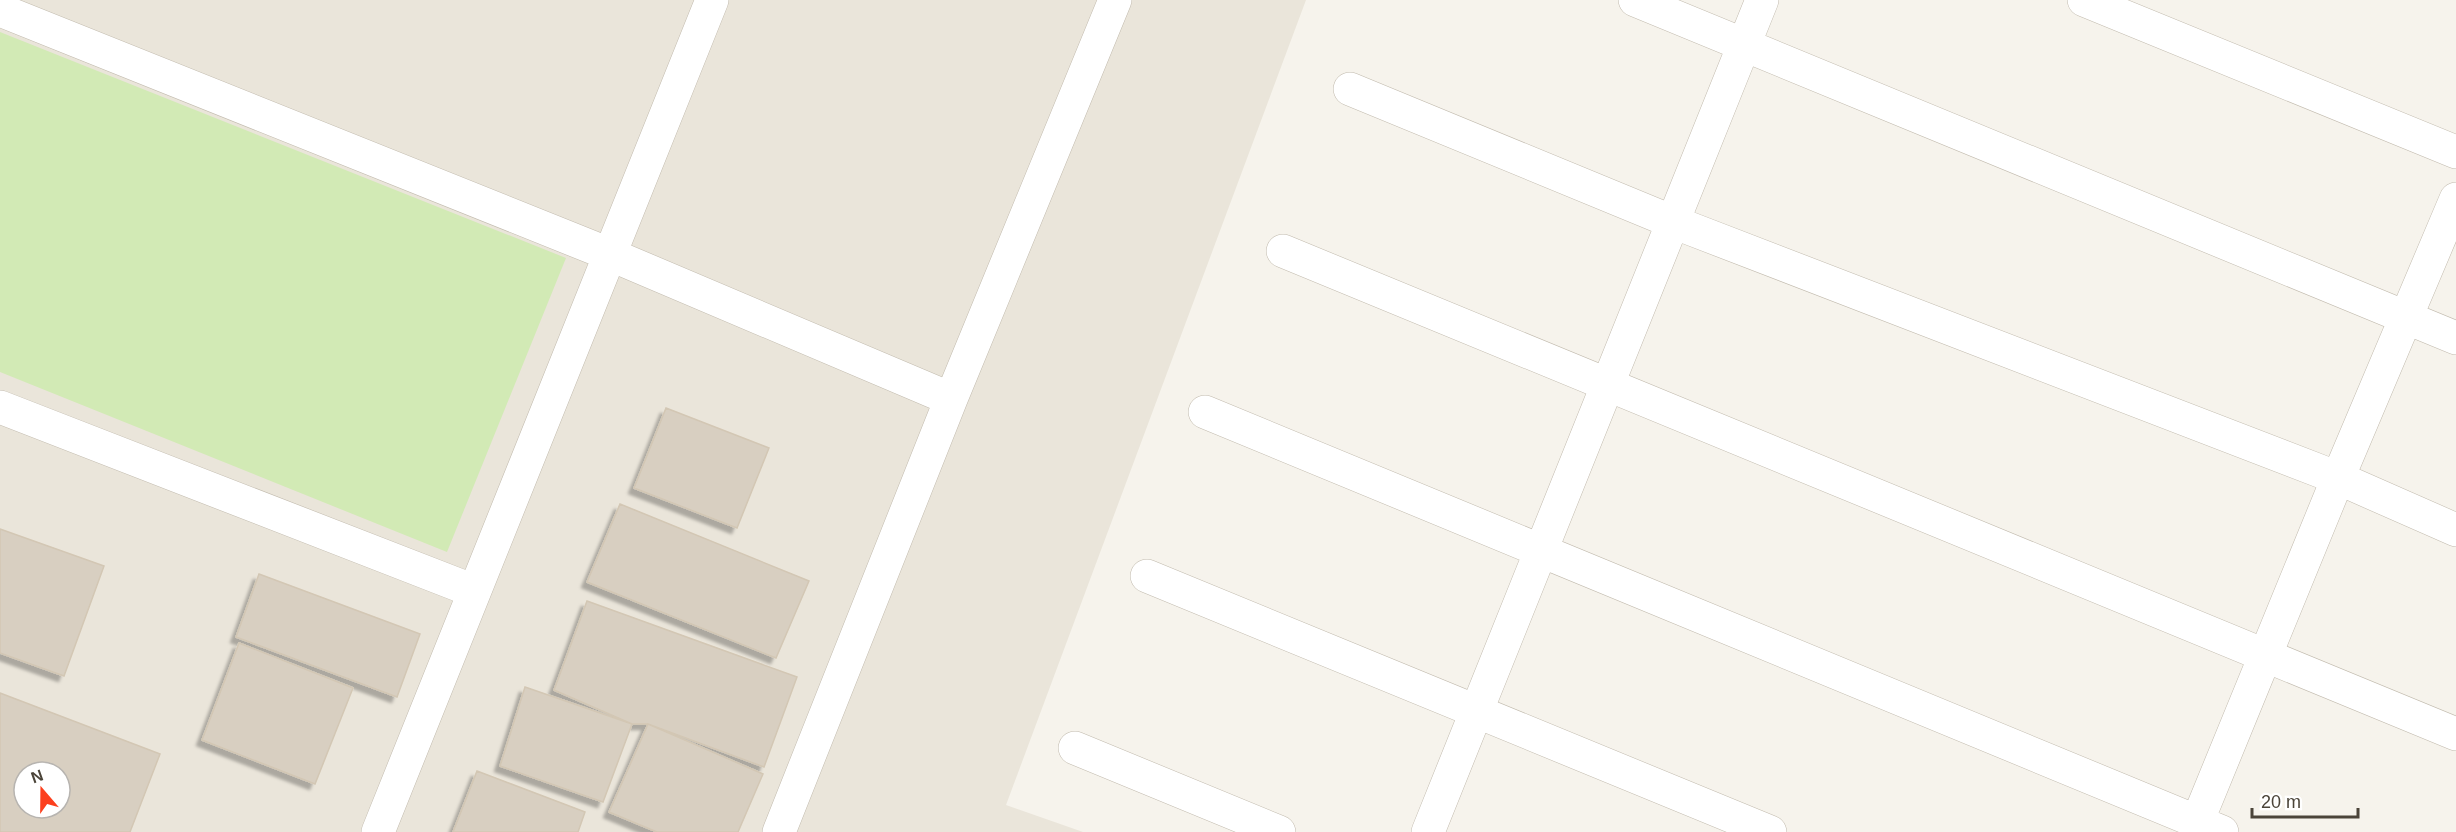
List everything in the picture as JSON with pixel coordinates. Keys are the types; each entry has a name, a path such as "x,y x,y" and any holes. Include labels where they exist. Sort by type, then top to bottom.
{"street":[{"path":"378,832 712,0"},
{"path":"779,832 951,399 1115,0"},
{"path":"1635,0 2456,338"},
{"path":"1428,832 1762,0"},
{"path":"2084,0 2456,152"},
{"path":"0,10 609,254 951,399"},
{"path":"1350,89 1673,222 2338,478 2456,530"},
{"path":"1205,412 2204,829 2266,656 2338,478 2456,199"},
{"path":"1283,251 2456,734"},
{"path":"0,407 474,591"},
{"path":"1147,576 1770,832"},
{"path":"1075,748 1279,832"}],"shaded area":[{"path":"0,0 1306,0 1006,805 1083,832 0,832"}],"green space":[{"path":"0,32 566,258 447,552 0,372"}],"building":[{"path":"666,408 769,448 737,528 634,488"},
{"path":"620,504 809,581 776,658 587,582"},
{"path":"0,529 104,566 64,676 0,653"},
{"path":"259,574 420,634 397,697 236,637"},
{"path":"587,601 797,677 764,767 648,724 632,724 554,690"},
{"path":"239,643 353,688 315,784 202,740"},
{"path":"525,687 632,724 603,802 500,766"},
{"path":"0,693 160,754 130,832 0,832"},
{"path":"648,724 763,774 738,832 657,832 609,812"},
{"path":"477,771 585,812 578,832 453,832"}]}
